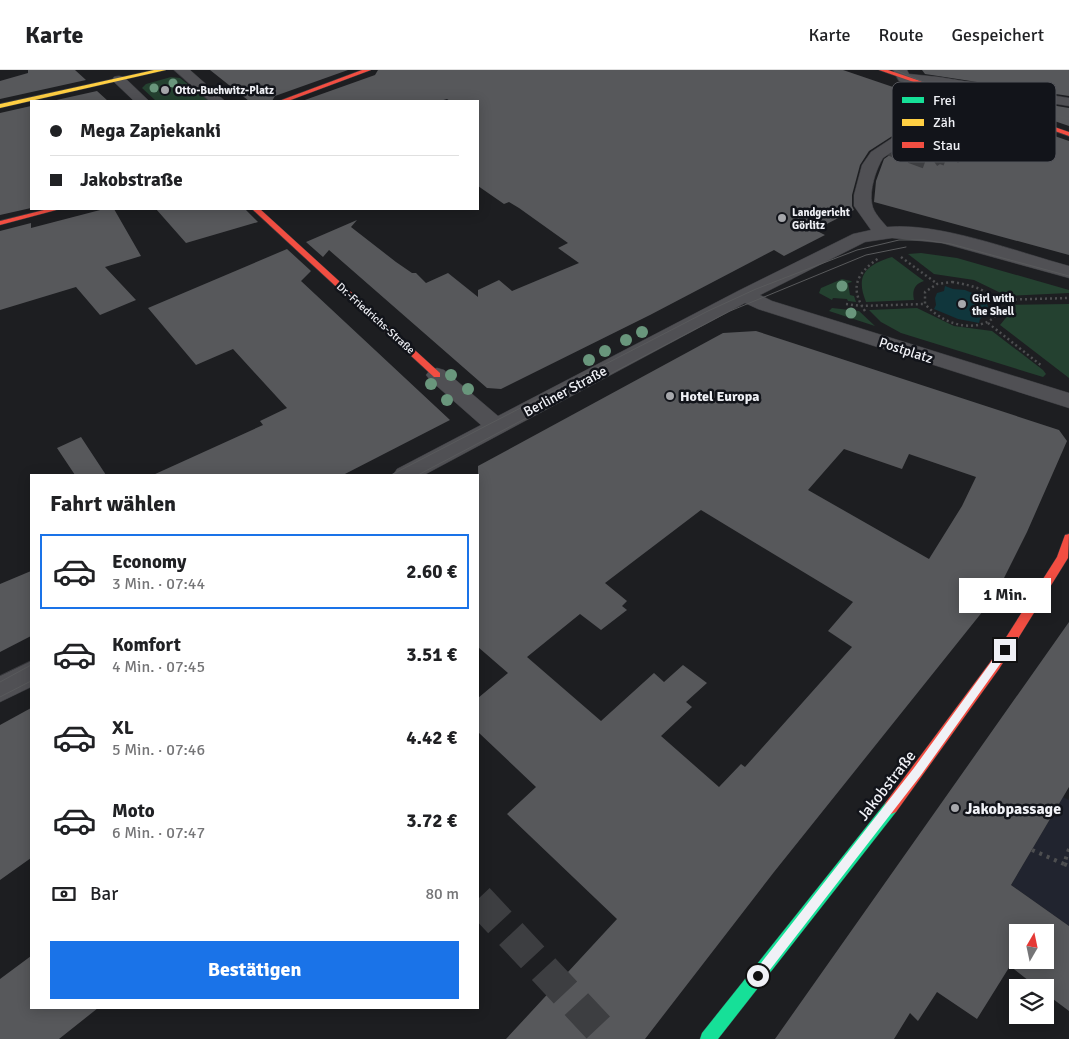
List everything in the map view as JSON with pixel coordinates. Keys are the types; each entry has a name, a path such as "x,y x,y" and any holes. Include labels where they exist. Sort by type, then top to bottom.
{"street":[{"path":"0,106 163,70"},
{"path":"181,70 217,100"},
{"path":"285,100 368,70"},
{"path":"882,70 945,82"},
{"path":"902,74 923,82"},
{"path":"120,80 141,100"},
{"path":"1056,100 1069,102"},
{"path":"1056,129 1069,134"},
{"path":"882,233 863,206 863,195 870,165 877,155 892,145"},
{"path":"0,224 52,210"},
{"name":"Dr.-Friedrichs-Straße","path":"257,210 496,427"},
{"path":"744,295 859,238 882,233 907,232 934,235 1069,272"},
{"name":"Berliner Straße","path":"407,474 744,295"},
{"name":"Postplatz","path":"744,295 765,305 1069,402"},
{"name":"Jakobstraße","path":"708,1039 918,772 995,665 1062,558 1069,538"},
{"path":"0,690 30,674"}],"path":[{"path":"896,253 936,284"},
{"path":"868,314 861,306 856,291 857,277 863,268 882,256"},
{"path":"952,282 969,284 985,291 995,300 998,313 988,323 971,325 952,322 935,314 925,304 925,292 936,284 952,282"},
{"path":"995,300 1069,298"},
{"path":"842,304 861,306 925,304"},
{"path":"988,323 1047,369"},
{"path":"1032,850 1067,865 1069,849"}],"shaded area":[{"path":"1063,797 1069,800 1069,926 1011,885"}],"green space":[{"path":"171,77 180,78 208,100 155,100 142,88 146,84"},
{"path":"921,253 957,258 1069,290 1069,293 1007,296 974,280 934,274 908,254"},
{"path":"892,257 924,281 914,288 914,300 866,302 862,285 865,272 875,264"},
{"path":"842,279 852,282 848,283 850,295 854,296 856,302 848,301 847,299 833,298 832,300 819,293 821,288"},
{"path":"1069,304 1069,378 1000,325 1009,314 1007,305"},
{"path":"832,308 859,311 875,326 829,311"},
{"path":"917,308 954,326 992,331 1046,374 1043,377 901,333 881,322 869,310"}],"water":[{"name":"Girl with the Shell","path":"945,286 965,290 989,300 987,304 989,310 980,319 979,323 958,319 934,309 937,293 944,291"}],"building":[{"path":"28,70 75,70 86,80 0,99 0,81 28,73"},
{"path":"210,70 348,70 275,96 273,100 248,100"},
{"path":"378,70 843,70 892,87 892,136 869,151 860,165 852,195 854,210 815,230 825,235 784,256 774,250 650,315 501,389 487,388 329,250 323,257 306,242 357,220 351,227 396,262 412,273 416,273 426,283 448,273 478,297 478,290 499,280 512,291 579,263 558,248 568,243 519,208 509,202 504,204 479,187 479,100 305,100 375,75"},
{"path":"922,70 1069,70 1069,96 1056,94 1056,82 977,82 925,74"},
{"path":"97,91 107,100 56,100"},
{"path":"30,106 30,208 0,215 0,113"},
{"path":"1056,106 1069,108 1069,126 1056,122"},
{"path":"1056,136 1069,141 1069,255 874,202 876,181 884,159 892,153 892,162 1056,162"},
{"path":"100,210 115,210 141,256 105,267 136,300 100,315 76,287 0,310 0,231 31,223 31,228"},
{"path":"157,210 246,210 258,222 186,243"},
{"path":"287,249 311,271 301,281 450,420 345,474 155,474 263,425 260,421 287,408 233,349 196,365 148,308"},
{"path":"756,331 1059,430 1067,441 1027,532 995,596 774,872 645,1039 506,1039 617,919 507,814 536,787 479,733 479,697 508,673 479,648 478,466 723,333","holes":["844,449 902,469 909,454 976,477 962,506 929,559 808,490","701,510 853,602 828,631 852,647 745,767 741,764 719,787 661,736 692,707 686,702 707,683 683,665 664,682 654,673 601,721 527,657 580,614 601,630 627,610 622,606 627,601 605,583"]},
{"path":"81,437 105,474 74,474 57,448"},
{"path":"30,571 30,637 0,652 0,584"},
{"path":"1069,622 1069,787 1011,885 1069,926 1069,1011 1054,1000 1054,979 1027,979 1014,969 1054,969 1054,924 1009,924 1009,968 977,1019 937,992 918,1021 910,1013 894,1039 775,1039"},
{"path":"30,709 30,859 0,880 0,725"},
{"path":"30,957 30,1009 97,1009 59,1039 0,1039 0,979"}],"tunnel":[{"path":"888,147 892,148"},
{"path":"479,900 609,1039"}],"tram line":[{"path":"895,70 924,82"},
{"path":"1056,116 1069,119"},
{"path":"393,474 708,311 756,289 857,250 899,240 924,240 951,244 1069,276"},
{"path":"420,474 730,311 866,255 906,247"},
{"path":"0,682 30,666"},
{"path":"0,697 30,682"}],"traffic: fast":[{"path":"708,1039 891,807"}],"traffic: slow":[{"path":"0,106 163,70"}],"traffic: jam":[{"path":"285,100 368,70"},
{"path":"882,70 917,82"},
{"path":"1056,130 1069,134"},
{"path":"0,223 52,210"},
{"path":"257,210 437,375"},
{"path":"891,807 995,665 1062,558 1069,538"}],"place":[{"name":"Otto-Buchwitz-Platz","path":"165,90"},
{"name":"Landgericht Görlitz","path":"782,218"},
{"name":"Girl with the Shell","path":"962,304"},
{"name":"Hotel Europa","path":"670,396"},
{"name":"Jakobpassage","path":"955,808"}],"route":[{"path":"758,976 918,772 1005,650"}]}
